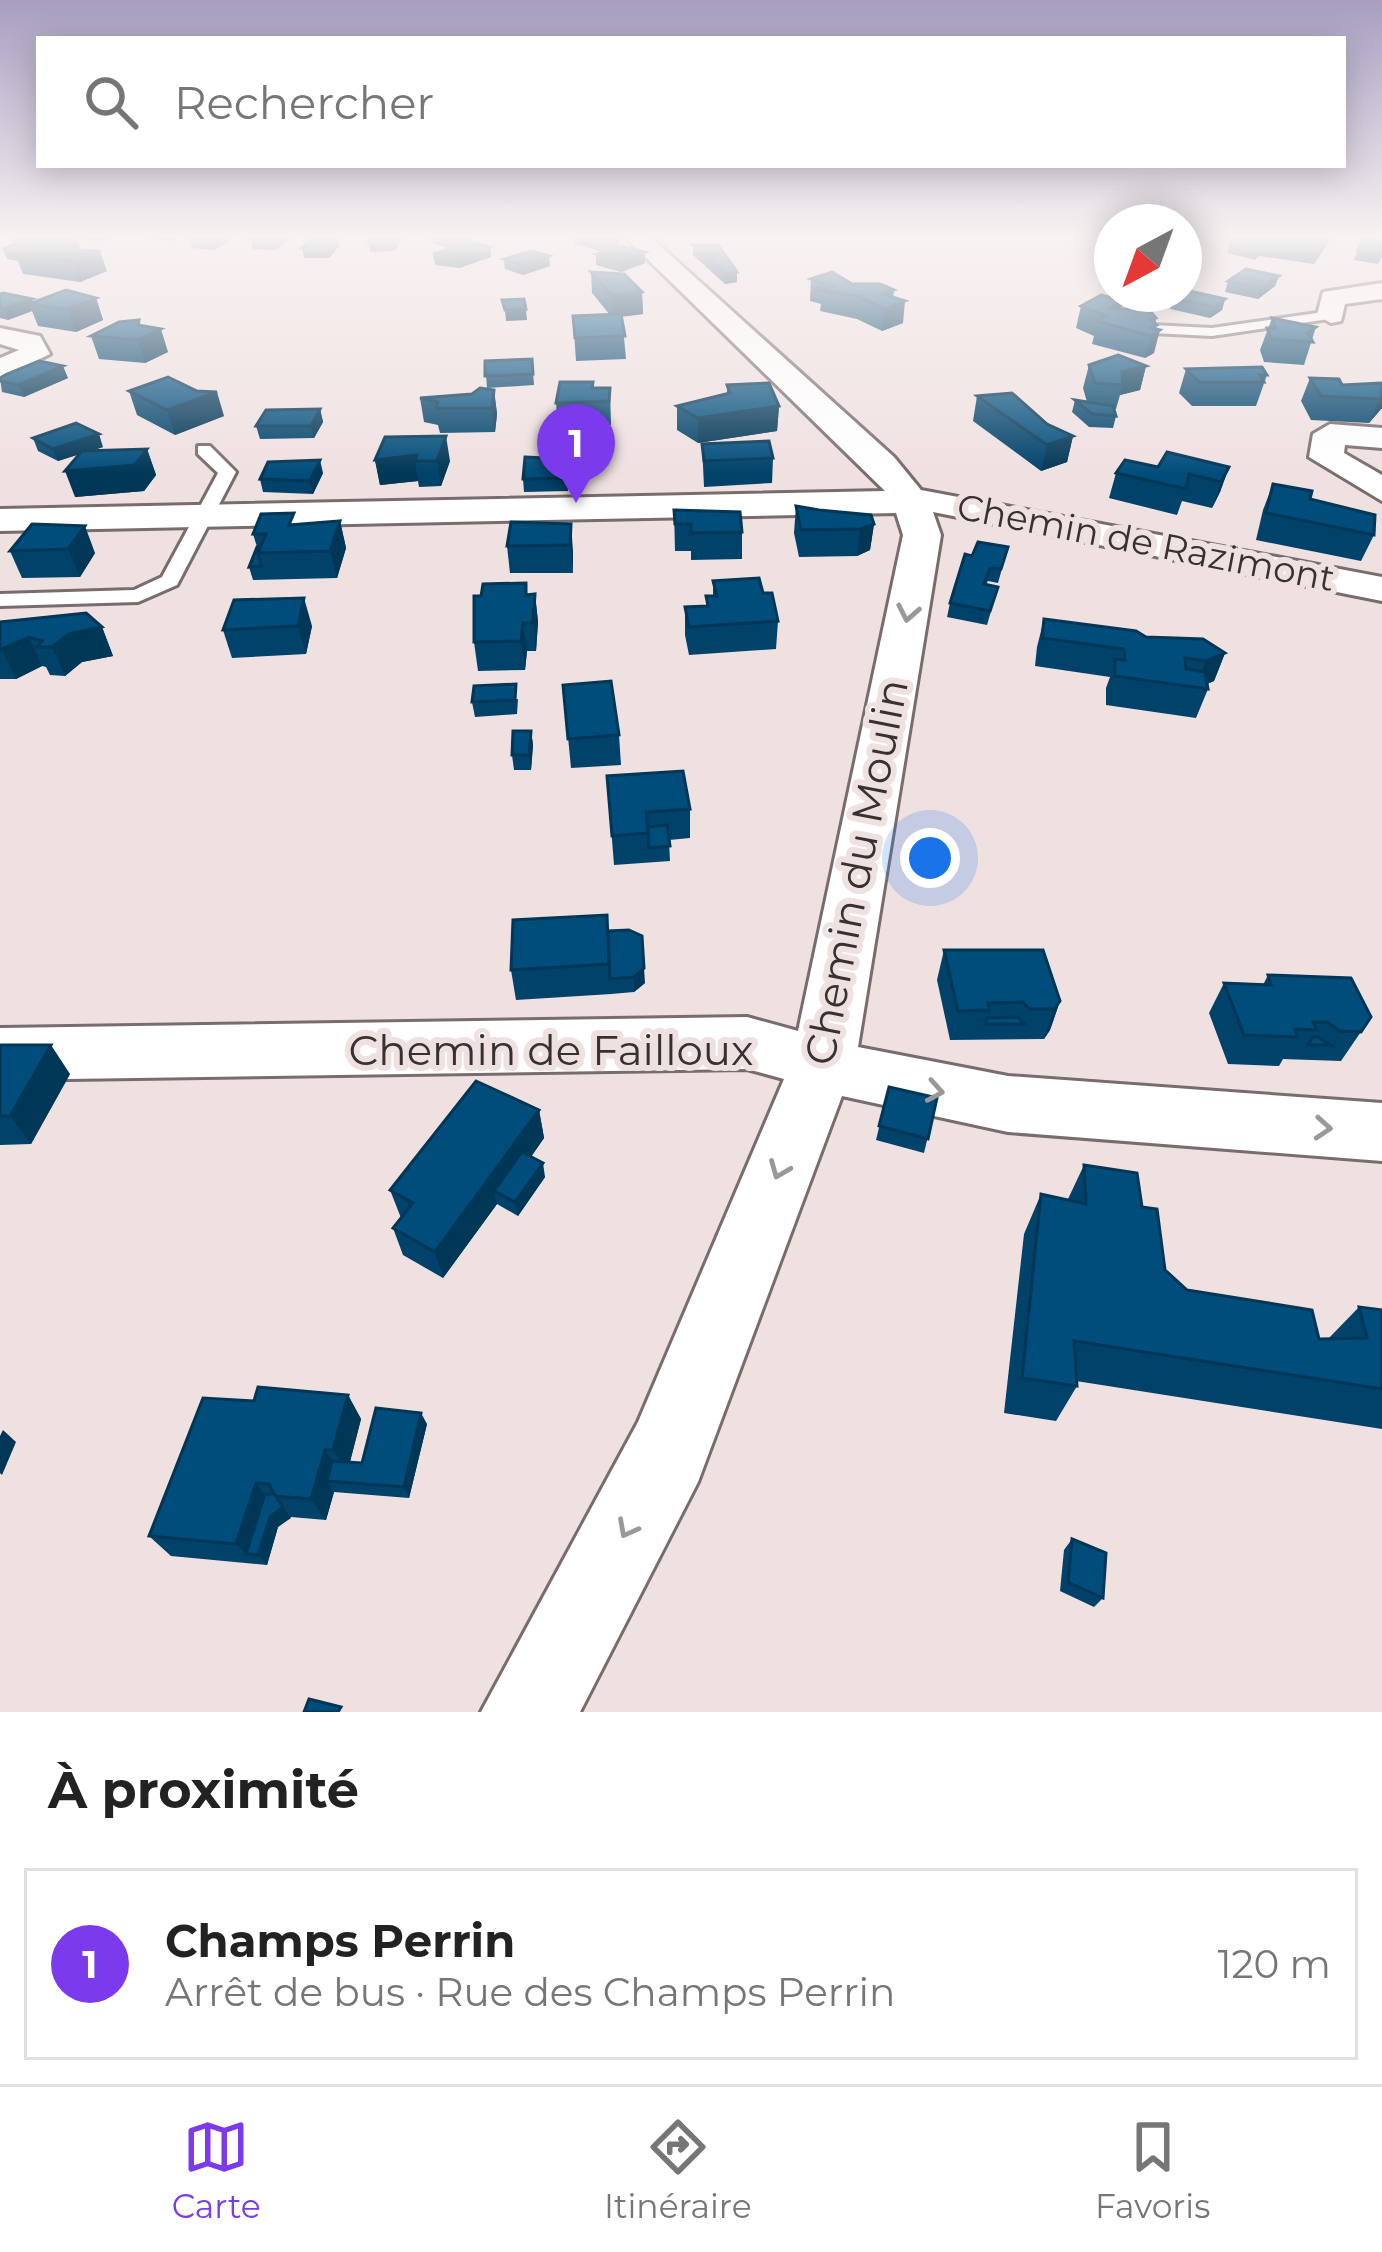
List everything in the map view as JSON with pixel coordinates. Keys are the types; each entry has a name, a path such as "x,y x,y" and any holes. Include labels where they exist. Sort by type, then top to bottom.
{"street":[{"path":"721,315 882,464 910,500"},
{"path":"0,336 30,342 34,355 0,369"},
{"path":"1382,438 1330,434 1326,457 1382,490"},
{"name":"Chemin du Moulin","path":"529,1712 668,1452 823,1062 922,535 910,500"},
{"name":"Chemin de Razimont","path":"0,520 939,501 1382,589"},
{"name":"Chemin de Failloux","path":"0,1054 747,1042 891,1084 1008,1104 1382,1132"}],"lane":[{"path":"1132,328 1212,332 1331,315"},
{"path":"0,600 138,596 170,580 227,472 204,450"}],"building":[{"path":"621,315 625,336 575,338 573,316"},
{"path":"1103,315 1153,315 1156,318 1150,319 1157,325 1152,328 1160,330 1151,336 1097,321"},
{"path":"1272,318 1316,327 1308,333 1313,342 1272,339 1267,328 1276,328"},
{"path":"139,320 138,325 161,329 138,340 91,336 119,322"},
{"path":"1118,355 1146,366 1122,372 1123,385 1095,383 1089,365"},
{"path":"532,359 533,374 485,376 485,361"},
{"path":"39,361 63,366 19,385 0,381 7,374"},
{"path":"1262,367 1267,375 1260,375 1264,382 1199,382 1186,369"},
{"path":"168,377 197,391 217,392 167,410 129,391"},
{"path":"1310,378 1339,379 1342,385 1382,383 1382,396 1321,396"},
{"path":"560,382 593,382 592,388 610,388 609,401 556,403"},
{"path":"769,383 779,406 698,418 677,406 730,393 727,385"},
{"path":"480,388 494,390 492,408 436,408 438,402 420,398 472,394"},
{"path":"1012,393 1047,424 1073,436 1047,445 977,396"},
{"path":"1075,400 1113,406 1116,416 1092,414"},
{"path":"320,409 311,426 256,426 266,410"},
{"path":"76,423 99,434 53,449 33,438"},
{"path":"446,436 437,461 415,461 417,455 375,460 385,437"},
{"path":"769,441 773,458 704,461 702,444"},
{"path":"147,449 135,465 65,471 82,451"},
{"path":"1167,452 1229,467 1221,482 1189,474 1186,489 1116,473 1125,460 1158,467"},
{"path":"525,457 567,459 567,478 523,479"},
{"path":"320,460 310,481 260,479 268,462"},
{"path":"1273,484 1312,491 1310,499 1375,515 1374,535 1266,513"},
{"path":"796,506 871,515 874,524 860,529 801,530"},
{"path":"674,510 740,512 742,532 691,533 691,524 675,524"},
{"path":"294,513 289,525 340,521 330,551 258,553 266,534 253,534 261,514"},
{"path":"511,522 571,524 570,545 507,546"},
{"path":"32,524 85,526 68,549 10,551"},
{"path":"978,542 1008,547 1001,569 990,568 984,584 998,587 990,611 950,603 965,554 972,556"},
{"path":"257,547 261,566 249,567"},
{"path":"759,578 763,593 772,593 778,621 689,627 685,607 708,606 706,596 717,596 713,581"},
{"path":"526,583 526,595 535,594 533,623 523,623 521,641 474,642 474,596 481,596 483,584"},
{"path":"304,598 298,626 223,630 234,600"},
{"path":"86,613 102,627 69,634 52,647 37,647 42,641 29,637 0,650 0,622"},
{"path":"1044,619 1136,631 1146,637 1203,639 1225,653 1206,661 1185,658 1186,669 1205,672 1208,689 1115,676 1115,659 1125,660 1124,649 1042,638"},
{"path":"611,681 619,735 568,739 563,685"},
{"path":"516,684 515,700 472,702 474,686"},
{"path":"513,731 531,731 529,755 512,755"},
{"path":"683,771 690,809 646,812 648,833 612,836 607,776"},
{"path":"667,825 670,846 649,848 648,827"},
{"path":"607,915 609,964 511,970 513,920"},
{"path":"629,930 642,936 644,968 634,977 610,979 608,931"},
{"path":"944,950 1043,950 1060,1001 1054,1009 1029,1009 1023,1002 988,1003 989,1010 958,1011"},
{"path":"1268,975 1351,978 1371,1017 1361,1032 1313,1022 1317,1030 1295,1029 1297,1037 1244,1035 1224,983 1271,985"},
{"path":"1018,1017 1024,1024 985,1024 987,1018"},
{"path":"1318,1037 1330,1045 1308,1045"},
{"path":"0,1045 51,1045 10,1116 0,1116"},
{"path":"476,1081 539,1110 435,1252 393,1228 413,1203 390,1190"},
{"path":"889,1087 937,1098 928,1139 879,1126"},
{"path":"522,1152 543,1163 515,1202 494,1191"},
{"path":"1084,1165 1137,1173 1142,1207 1157,1209 1165,1270 1187,1290 1312,1310 1319,1339 1367,1338 1359,1307 1382,1310 1382,1389 1074,1341 1077,1386 1022,1378 1041,1194 1086,1204"},
{"path":"258,1387 348,1395 333,1450 325,1450 311,1499 275,1496 269,1484 256,1483 236,1544 149,1536 203,1398 254,1401"},
{"path":"376,1408 421,1413 404,1487 327,1481 332,1461 362,1463"},
{"path":"265,1494 274,1494 283,1507 270,1517 258,1555 246,1554"},
{"path":"1072,1539 1106,1553 1103,1598 1068,1582"},
{"path":"309,1699 341,1707 338,1712 304,1712"}],"place":[{"name":"Champs Perrin","path":"576,503"}]}
